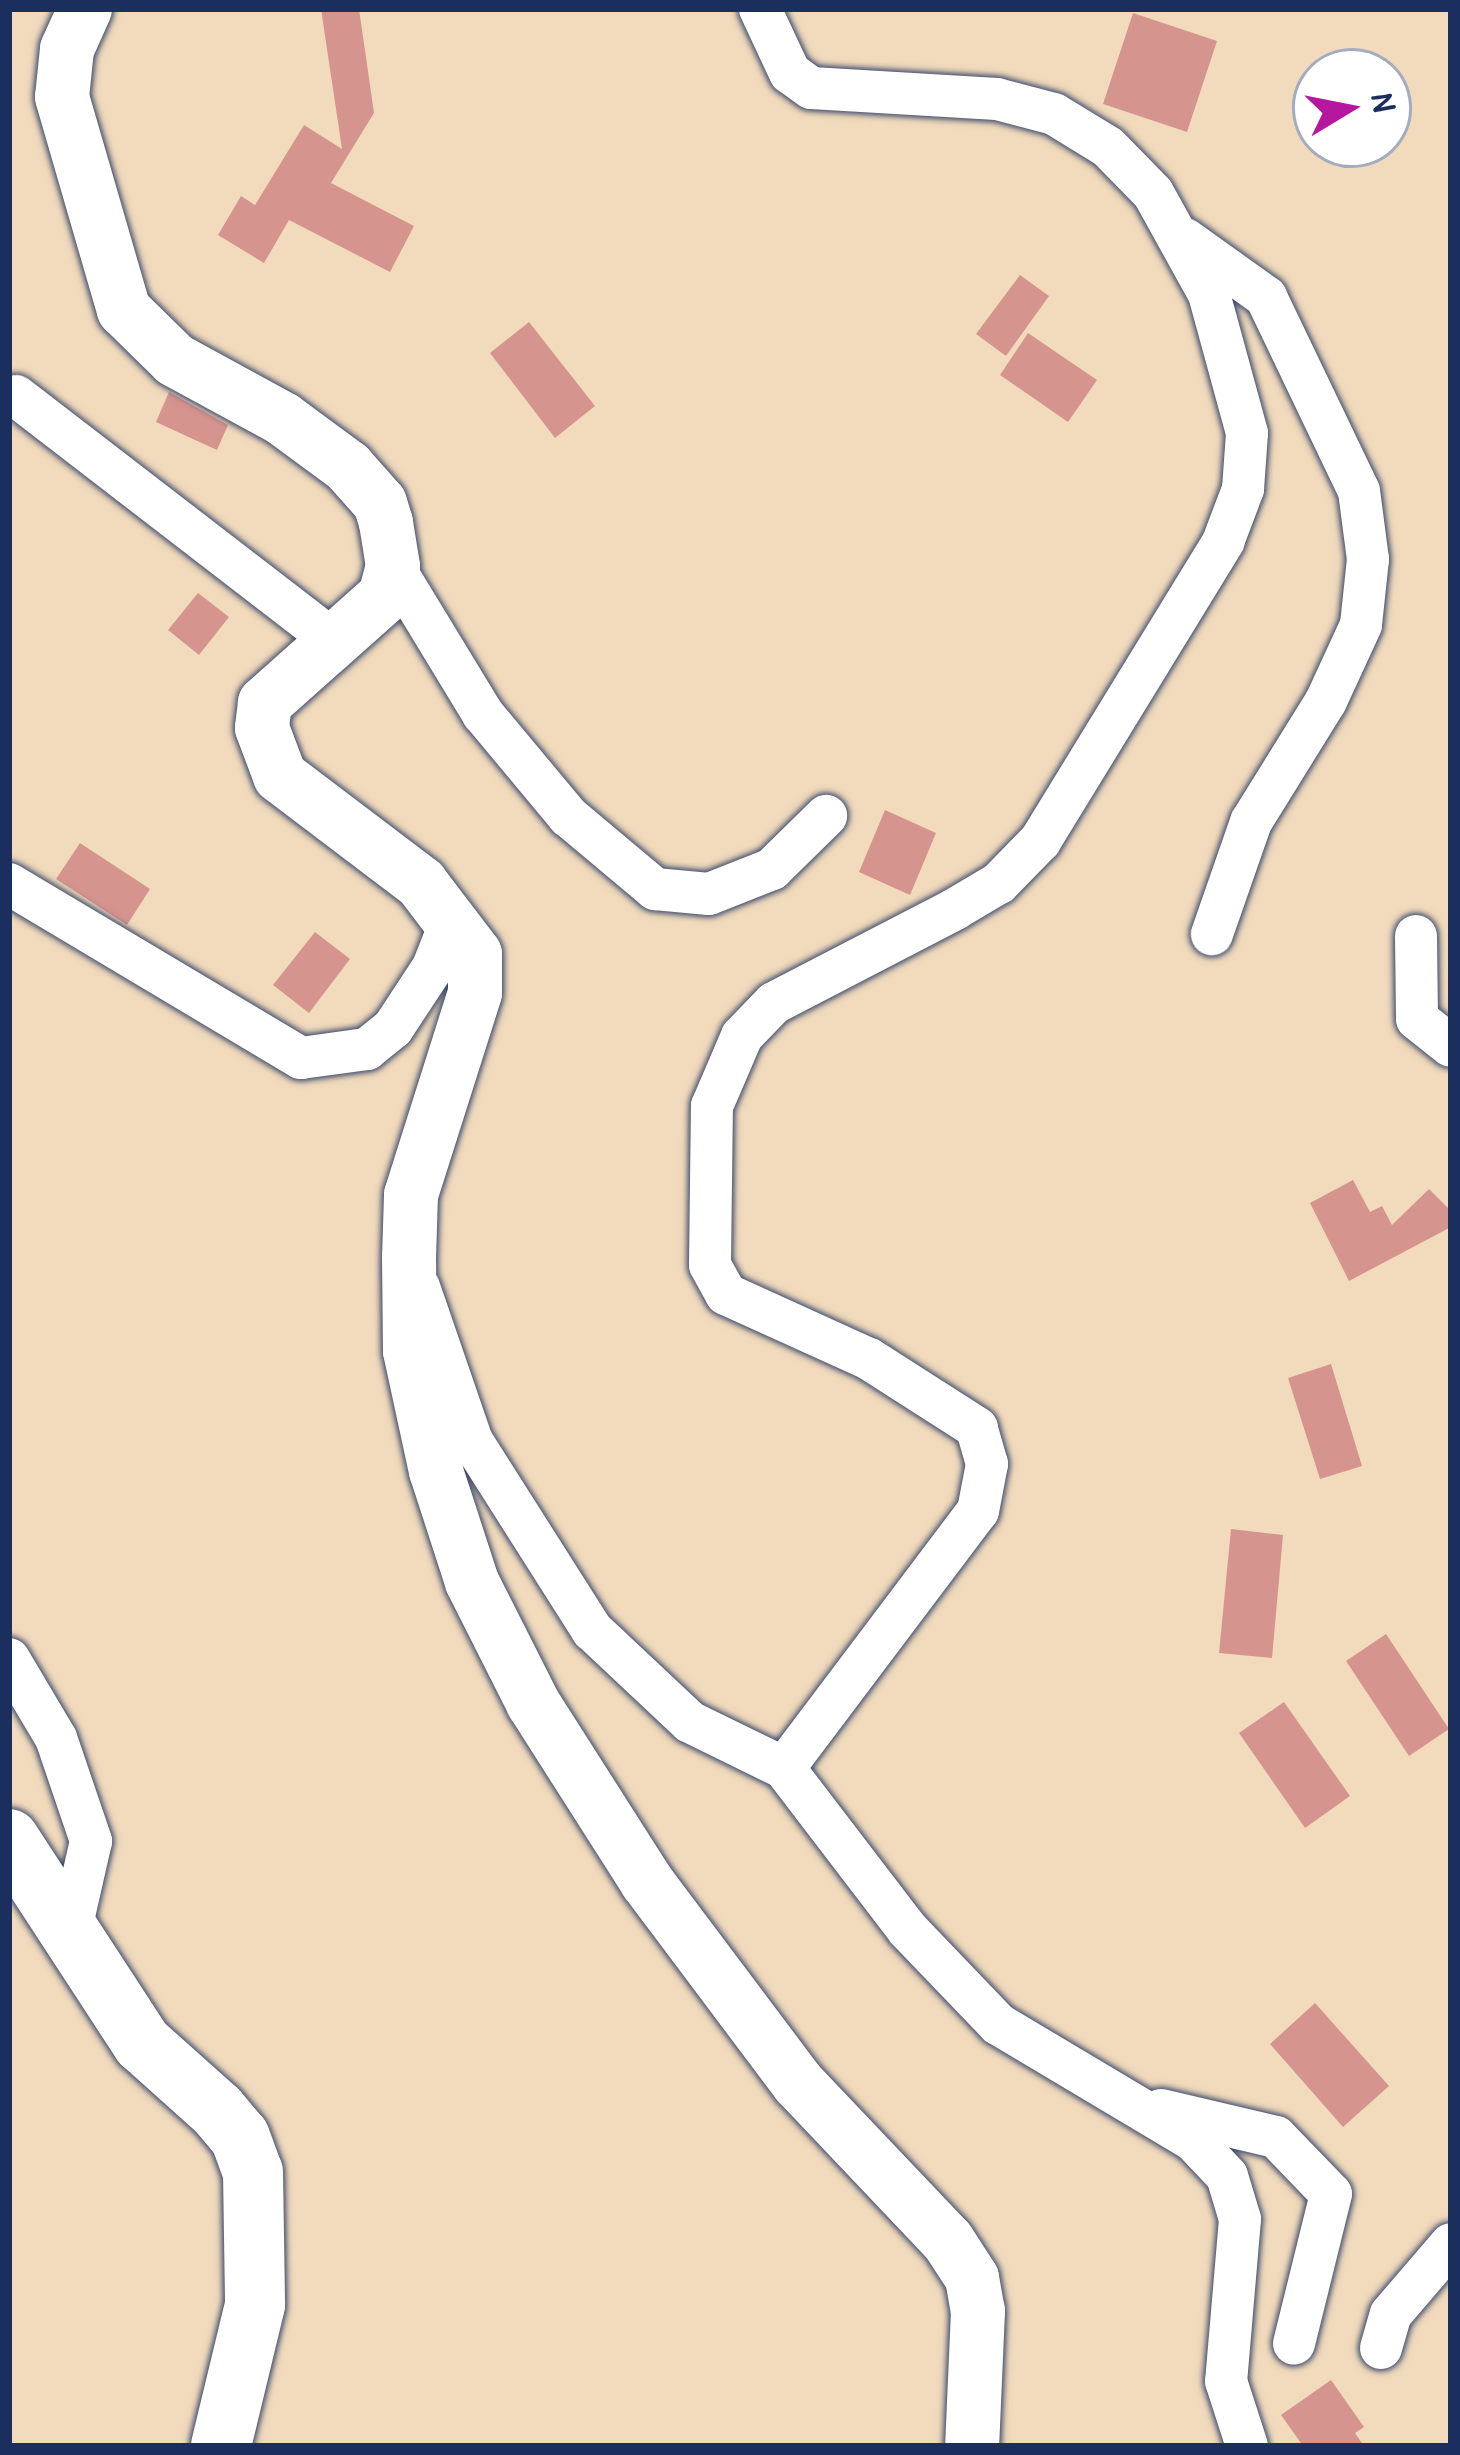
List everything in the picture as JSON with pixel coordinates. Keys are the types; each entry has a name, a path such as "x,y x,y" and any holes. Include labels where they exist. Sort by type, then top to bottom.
{"main road":[{"path":"9,1839 142,2043 217,2110 241,2138 253,2171 255,2305 221,2446"}],"street":[{"path":"85,9 67,49 62,97 124,310 175,360 283,419 348,467 380,503 394,566 483,714 568,816 655,889 709,894 772,868 826,817"},
{"path":"760,9 790,73 812,88 954,94 1054,114 1108,147 1154,193 1180,234 1230,352 1246,433 1243,489 1223,542 1040,841 970,901 774,1003 742,1036 712,1106 710,1265 726,1294 868,1359 977,1428 987,1464 978,1511 784,1768"},
{"path":"1180,234 1266,297 1359,491 1368,559 1361,625 1326,701 1251,823 1212,934"},
{"path":"16,396 332,639"},
{"path":"394,566 386,596 265,703 267,752 306,800 421,883 453,916 475,954 475,993 411,1195 410,1351 436,1471 472,1582 533,1703 647,1882 798,2083 948,2241 972,2278 972,2446"},
{"path":"9,884 301,1058 367,1049 393,1028 433,968 453,916"},
{"path":"1416,936 1417,1019 1449,1053"},
{"path":"409,1257 472,1441 592,1630 690,1722 784,1768 908,1930 998,2024 1194,2140 1227,2176 1240,2219 1226,2380 1247,2446"},
{"path":"9,1659 56,1738 91,1841 71,1929"},
{"path":"1131,2103 1276,2137 1331,2194 1294,2343"},
{"path":"1381,2348 1391,2314 1451,2244"}],"building":[{"path":"321,9 359,9 374,113 331,183 414,226 390,272 289,220 264,263 218,235 241,196 255,205 304,125 342,149"},
{"path":"1133,13 1217,41 1187,132 1103,104"},
{"path":"1020,275 1049,296 1006,356 976,334"},
{"path":"529,322 595,406 555,438 490,353"},
{"path":"1028,333 1097,380 1068,422 1000,375"},
{"path":"169,392 228,425 217,450 156,422"},
{"path":"198,593 229,617 199,655 168,630"},
{"path":"885,810 936,833 910,895 859,872"},
{"path":"80,843 150,889 127,925 56,879"},
{"path":"315,932 350,959 309,1013 273,985"},
{"path":"1353,1180 1370,1212 1382,1206 1392,1225 1429,1189 1451,1211 1451,1227 1349,1281 1310,1203"},
{"path":"1331,1364 1362,1466 1320,1479 1288,1378"},
{"path":"1231,1529 1283,1535 1272,1658 1219,1653"},
{"path":"1386,1634 1449,1729 1409,1756 1346,1661"},
{"path":"1284,1702 1350,1796 1305,1828 1239,1733"},
{"path":"1315,2003 1389,2086 1343,2127 1270,2044"},
{"path":"1331,2380 1364,2427 1355,2433 1364,2446 1303,2446 1281,2415"}]}
